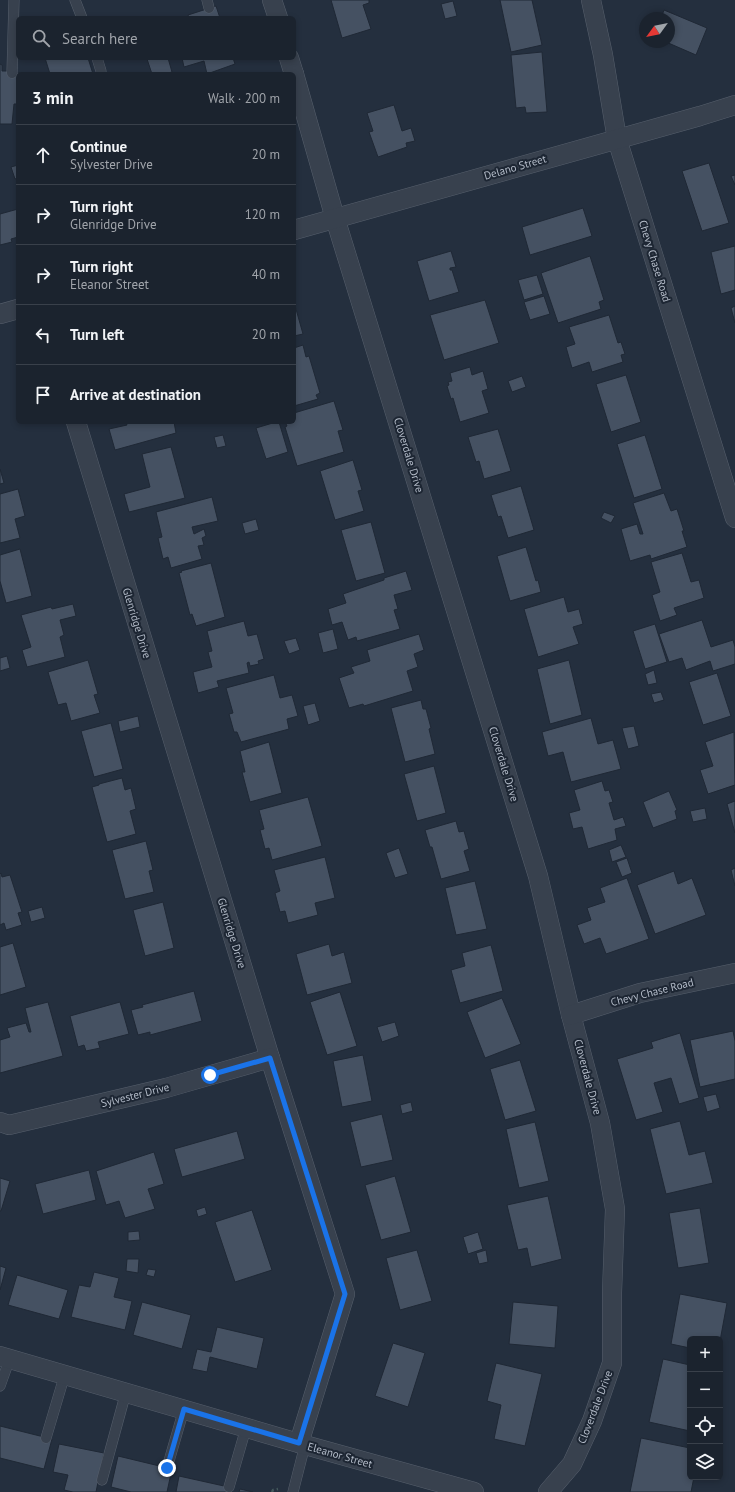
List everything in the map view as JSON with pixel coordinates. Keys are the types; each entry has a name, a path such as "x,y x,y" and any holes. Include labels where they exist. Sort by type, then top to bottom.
{"street":[{"path":"272,0 277,16"},
{"name":"Chevy Chase Road","path":"591,0 603,55 617,139 735,518"},
{"name":"Cloverdale Drive","path":"290,60 293,72"},
{"name":"Cloverdale Drive","path":"296,81 336,218 538,876 571,1015 600,1123 615,1209 612,1293 612,1363 592,1421 572,1464 548,1492"},
{"name":"Delano Street","path":"296,229 735,105"},
{"path":"0,314 16,310"},
{"name":"Glenridge Drive","path":"77,424 270,1058 345,1294 302,1444"},
{"name":"Chevy Chase Road","path":"571,1015 640,993 735,973"},
{"name":"Sylvester Drive","path":"0,1122 9,1126 166,1088 270,1058"},
{"name":"Eleanor Street","path":"5,1357 246,1428 474,1492"}],"lane":[{"path":"12,73 14,0"},
{"path":"75,0 81,16"},
{"path":"98,60 101,70"},
{"path":"0,1386 5,1357"},
{"path":"46,1438 65,1374"},
{"path":"102,1480 126,1392"},
{"path":"167,1468 184,1409"},
{"path":"229,1487 246,1428"},
{"path":"292,1492 302,1444"}],"building":[{"path":"331,0 369,0 369,3 363,5 371,29 342,38"},
{"path":"500,0 532,0 542,45 511,52"},
{"path":"453,1 457,16 445,19 441,4"},
{"path":"216,6 219,16 188,16"},
{"path":"675,15 707,28 696,55 675,46"},
{"path":"542,52 547,112 526,113 525,107 516,108 511,55"},
{"path":"46,60 89,60 92,72 49,72"},
{"path":"147,60 169,60 172,72 151,72"},
{"path":"182,60 234,60 235,64 213,72 207,72 204,61 184,67"},
{"path":"0,64 2,65 2,71 16,73 16,104 14,104 12,124 0,124"},
{"path":"394,105 402,131 411,128 415,141 406,143 407,147 378,157 369,132 373,131 367,113"},
{"path":"709,163 729,223 702,231 682,171"},
{"path":"16,166 16,179 15,179 11,167"},
{"path":"735,175 735,185 731,176"},
{"path":"583,208 592,236 530,255 522,227"},
{"path":"16,210 16,238 11,239 12,242 0,245 0,214"},
{"path":"735,246 735,290 721,294 711,252"},
{"path":"451,251 456,267 450,268 450,270 452,270 459,292 429,301 417,261"},
{"path":"590,256 604,300 599,302 601,309 558,323 541,273"},
{"path":"537,275 543,294 524,300 518,280"},
{"path":"544,296 550,314 530,320 524,302"},
{"path":"485,300 499,343 444,360 430,315"},
{"path":"735,306 735,323 731,308"},
{"path":"296,309 303,334 296,336"},
{"path":"609,315 618,343 621,342 625,354 621,355 623,362 592,372 589,362 572,368 566,347 575,344 569,327"},
{"path":"303,345 306,357 309,356 320,393 316,395 318,399 296,405 296,347"},
{"path":"470,367 472,375 483,371 488,389 482,391 489,413 460,422 453,398 451,399 447,386 449,385 448,382 452,381 450,373"},
{"path":"626,375 641,422 611,432 596,384"},
{"path":"522,376 526,387 512,392 508,381"},
{"path":"334,401 343,430 338,431 344,452 297,466 285,427 287,426 286,424 296,424 296,412"},
{"path":"174,424 176,433 115,450 109,429 127,425"},
{"path":"269,424 280,424 288,452 266,459 256,428"},
{"path":"498,429 511,471 484,479 479,461 476,462 468,437"},
{"path":"223,435 226,446 217,448 214,437"},
{"path":"645,435 662,489 634,498 617,444"},
{"path":"171,447 185,498 129,512 124,494 150,487 142,454"},
{"path":"353,460 362,490 358,491 364,511 335,520 320,471"},
{"path":"0,469 4,483 0,484"},
{"path":"521,486 534,530 508,538 501,516 498,517 491,495"},
{"path":"18,489 25,516 15,519 20,538 0,543 0,494"},
{"path":"664,493 671,511 677,509 687,547 651,559 650,555 630,561 621,529 637,524 640,534 643,534 633,503"},
{"path":"212,497 218,521 192,527 194,534 204,529 206,536 202,538 204,545 198,546 202,559 171,568 168,557 163,559 158,538 162,537 156,512"},
{"path":"604,512 615,516 611,523 601,518"},
{"path":"256,519 259,530 245,534 242,523"},
{"path":"371,522 385,573 356,581 341,530"},
{"path":"526,547 536,581 538,580 541,592 510,601 497,556"},
{"path":"20,549 32,596 6,603 0,581 0,555"},
{"path":"682,553 691,582 699,580 704,598 674,608 677,615 660,621 652,595 660,592 651,562"},
{"path":"211,563 225,617 196,626 192,614 190,615 179,573 182,572 181,571"},
{"path":"406,571 412,590 394,595 398,609 394,610 400,629 357,641 356,637 348,640 342,622 332,625 328,609 346,603 343,594"},
{"path":"564,597 568,612 579,609 583,624 573,627 579,644 538,657 524,609"},
{"path":"73,604 76,616 60,620 64,635 60,637 65,657 27,667 22,650 31,647 21,615 51,607 52,609"},
{"path":"702,620 711,647 733,640 735,647 735,664 713,671 710,661 686,670 682,658 669,662 659,634"},
{"path":"244,621 248,636 257,634 264,659 258,661 259,664 250,666 249,662 247,663 249,673 217,681 219,687 198,693 193,672 212,667 208,652 212,651 207,631"},
{"path":"655,624 667,662 645,669 633,631"},
{"path":"333,629 338,649 323,653 318,633"},
{"path":"419,634 424,650 414,654 418,667 407,671 413,691 364,706 363,704 349,708 339,678 354,673 351,667 370,661 367,650"},
{"path":"296,638 300,650 289,654 284,641"},
{"path":"7,656 10,668 0,671 0,658"},
{"path":"88,660 98,694 94,695 100,713 71,721 66,703 58,705 48,672"},
{"path":"569,660 582,715 550,724 537,669"},
{"path":"654,670 657,683 648,685 645,674"},
{"path":"717,673 731,716 703,725 689,682"},
{"path":"274,675 280,698 292,695 298,716 287,719 289,729 241,742 237,732 234,732 229,714 233,713 226,688"},
{"path":"661,692 664,700 654,703 651,694"},
{"path":"421,700 423,709 426,709 431,728 429,729 435,754 405,762 391,708"},
{"path":"315,703 320,721 308,725 303,706"},
{"path":"138,716 140,727 120,732 118,721"},
{"path":"591,718 598,744 613,740 621,769 571,782 563,752 548,756 542,732"},
{"path":"111,723 123,769 94,777 81,731"},
{"path":"634,726 639,746 628,749 622,728"},
{"path":"734,732 735,785 708,794 700,770 713,766 705,742"},
{"path":"269,742 282,793 250,802 242,772 245,772 240,751"},
{"path":"434,766 446,813 417,821 404,774"},
{"path":"122,778 125,790 131,788 136,809 130,811 136,834 107,842 92,787"},
{"path":"602,781 605,791 609,790 613,802 609,803 614,820 623,817 626,826 615,829 617,840 588,849 582,827 573,829 569,813 580,810 574,790"},
{"path":"669,791 677,810 675,811 677,819 653,828 643,802"},
{"path":"308,797 322,846 272,860 269,848 265,849 260,830 264,829 259,810"},
{"path":"735,801 735,833 727,804"},
{"path":"705,808 707,819 693,822 690,811"},
{"path":"456,821 459,832 464,831 469,849 464,851 470,871 441,879 432,847 430,847 425,830"},
{"path":"146,841 153,870 149,871 154,892 125,899 112,850"},
{"path":"621,845 626,857 612,862 609,850"},
{"path":"399,848 408,874 395,878 386,853"},
{"path":"325,857 335,898 315,903 318,915 288,923 285,911 280,912 275,893 280,891 274,870"},
{"path":"627,858 632,873 622,877 616,862"},
{"path":"735,868 735,886 731,870"},
{"path":"674,871 678,884 692,878 706,915 655,934 637,885"},
{"path":"1,873 2,877 10,875 22,912 18,913 22,925 6,930 4,923 0,925"},
{"path":"627,878 649,939 606,954 600,938 584,944 577,925 591,920 587,908 605,902 600,888"},
{"path":"475,881 487,929 456,935 445,888"},
{"path":"163,902 174,948 145,956 133,910"},
{"path":"42,907 45,918 31,922 28,911"},
{"path":"13,943 26,987 0,995 0,947"},
{"path":"329,944 332,956 344,952 352,983 307,995 296,954"},
{"path":"491,945 503,991 460,1003 451,970 465,966 462,953"},
{"path":"194,991 202,1021 150,1035 150,1032 138,1035 131,1010 143,1007 142,1005"},
{"path":"340,992 357,1046 327,1055 310,1002"},
{"path":"502,998 521,1044 485,1058 467,1012"},
{"path":"48,1002 63,1056 0,1073 0,1040 10,1037 7,1028 26,1023 29,1032 31,1032 25,1008"},
{"path":"120,1002 129,1034 98,1042 100,1048 86,1051 84,1045 78,1047 70,1016"},
{"path":"395,1022 399,1036 382,1042 377,1027"},
{"path":"733,1031 735,1041 735,1079 700,1087 690,1040"},
{"path":"680,1033 699,1098 679,1104 671,1078 654,1083 663,1112 636,1120 617,1059 653,1048 651,1042"},
{"path":"363,1055 372,1101 342,1107 333,1061"},
{"path":"520,1060 536,1111 505,1120 490,1069"},
{"path":"716,1094 720,1108 707,1112 703,1097"},
{"path":"411,1102 413,1111 402,1114 400,1105"},
{"path":"382,1114 393,1160 361,1167 350,1122"},
{"path":"680,1121 689,1155 705,1151 713,1183 666,1194 650,1129"},
{"path":"535,1122 549,1181 519,1188 506,1129"},
{"path":"237,1131 245,1159 182,1177 174,1149"},
{"path":"154,1152 164,1184 148,1189 155,1209 125,1218 119,1201 106,1205 96,1171"},
{"path":"89,1170 96,1200 43,1214 35,1184"},
{"path":"395,1176 411,1232 381,1240 365,1185"},
{"path":"0,1178 10,1181 1,1211 0,1211"},
{"path":"548,1196 562,1259 531,1267 527,1248 518,1250 507,1205"},
{"path":"205,1207 207,1214 198,1217 196,1210"},
{"path":"700,1208 709,1263 678,1268 669,1213"},
{"path":"252,1210 272,1270 235,1282 215,1222"},
{"path":"139,1231 140,1240 128,1241 128,1232"},
{"path":"478,1232 483,1249 468,1254 463,1237"},
{"path":"417,1250 432,1301 400,1310 386,1258"},
{"path":"486,1250 488,1262 479,1264 476,1253"},
{"path":"127,1259 139,1259 138,1273 126,1271"},
{"path":"0,1266 6,1268 0,1290"},
{"path":"148,1269 156,1270 154,1277 146,1275"},
{"path":"94,1272 119,1278 114,1297 132,1301 125,1330 71,1317 79,1285 90,1287"},
{"path":"17,1275 68,1290 59,1319 8,1305"},
{"path":"680,1294 727,1303 721,1336 687,1336 687,1347 671,1344"},
{"path":"142,1302 191,1315 182,1349 133,1335"},
{"path":"513,1302 558,1306 555,1348 509,1344"},
{"path":"217,1327 264,1338 257,1369 210,1357 207,1372 192,1369 197,1349 211,1352"},
{"path":"393,1343 425,1353 408,1407 375,1396"},
{"path":"663,1359 687,1364 687,1430 649,1422"},
{"path":"496,1363 542,1374 525,1446 494,1439 501,1405 487,1401"},
{"path":"0,1426 52,1439 44,1469 0,1458"},
{"path":"641,1438 687,1447 687,1480 693,1480 691,1492 630,1492"},
{"path":"59,1444 104,1453 96,1492 73,1492 64,1490 68,1475 53,1472"},
{"path":"118,1456 172,1469 167,1492 131,1492 111,1487"},
{"path":"179,1476 233,1488 232,1492 176,1492"},
{"path":"240,1489 253,1492 239,1492"}],"route":[{"path":"167,1468 184,1409 299,1443 345,1294 270,1058 210,1075"}]}
